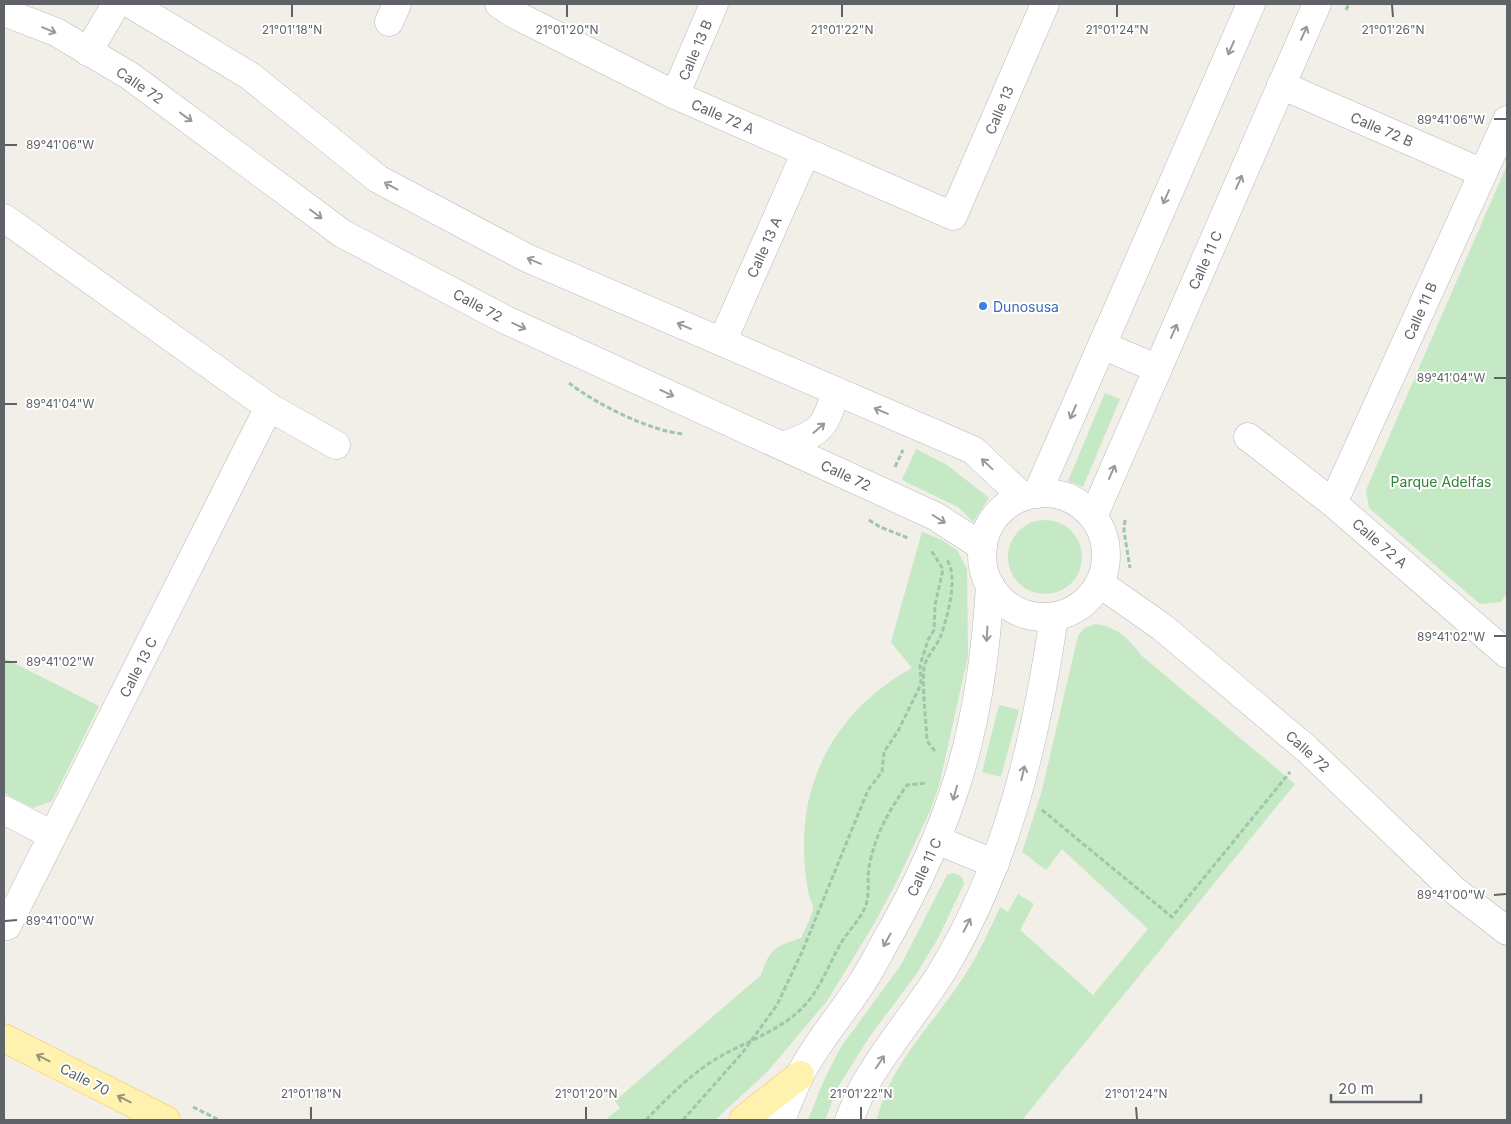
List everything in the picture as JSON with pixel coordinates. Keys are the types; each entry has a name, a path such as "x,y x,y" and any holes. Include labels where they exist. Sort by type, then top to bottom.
{"main road":[{"path":"88,52 116,4"},
{"path":"131,4 250,76 378,179 527,258 973,450 1030,496"},
{"name":"Calle 72 A","path":"499,4 514,14 675,96 953,216"},
{"name":"Calle 13 B","path":"675,96 714,4"},
{"name":"Calle 13","path":"953,216 1044,4"},
{"path":"1030,496 1102,345 1251,4"},
{"name":"Calle 11 C","path":"1093,517 1317,4"},
{"name":"Calle 72","path":"4,12 56,32 130,76 343,234 506,320 935,516 983,547"},
{"name":"Calle 72 B","path":"1282,85 1483,172"},
{"name":"Calle 11 B","path":"1333,503 1507,120"},
{"name":"Calle 13 A","path":"722,342 806,152"},
{"path":"7,228 269,407 336,445"},
{"path":"1102,345 1158,369"},
{"path":"783,446 808,437 824,425 836,391"},
{"name":"Calle 13 C","path":"6,926 269,407"},
{"name":"Calle 72 A","path":"1248,437 1502,639"},
{"path":"1053,494 1068,498 1082,506 1093,517 1100,529 1106,556 1099,583 1092,595 1081,605 1054,617 1024,614 1010,607 999,597 990,585 985,573 983,547 992,522 1001,512 1030,496 1053,494"},
{"name":"Calle 72","path":"1099,583 1162,627 1308,750 1454,890 1507,931"},
{"name":"Calle 11 C","path":"781,1120 800,1075 822,1038 856,992 885,944 912,895 938,840 947,775 968,750 979,701 987,646 990,585"},
{"path":"849,1120 864,1085 943,970 970,920 995,864 1016,800 1037,715 1054,617"},
{"path":"4,810 52,835"},
{"path":"938,840 995,864"},
{"name":"Calle 70","path":"4,1038 166,1120"},
{"path":"743,1120 800,1075"}],"path":[{"path":"1346,12 1349,4"},
{"path":"883,492 914,425"},
{"path":"865,517 880,527 911,539"},
{"path":"1126,517 1124,532 1139,611"},
{"path":"683,1120 750,1044 777,1004 802,952 868,790 882,772 884,752 898,731 921,684 920,665 928,640 934,630 935,605 943,568 938,558 924,546"},
{"path":"646,1120 708,1064 750,1044 790,1020 809,1000 824,979 842,943 853,929 866,904 871,862 884,818 907,786 921,785 947,775 936,752 927,741 924,667 939,638 951,594 952,567 944,555"},
{"path":"1016,800 1042,810 1172,917 1308,750"}],"green space":[{"name":"Parque Adelfas","path":"1507,165 1507,593 1501,602 1480,604 1369,508 1366,490"},
{"path":"1105,393 1120,399 1083,487 1068,481"},
{"path":"916,449 947,465 989,498 973,522 958,507 902,480"},
{"path":"1045,520 1066,526 1076,536 1082,557 1076,578 1066,588 1045,594 1024,588 1014,578 1008,557 1014,536 1024,526"},
{"path":"922,532 940,539 957,550 967,569 968,656 939,786 930,811 896,883 874,924 827,1001 768,1071 715,1120 605,1120 620,1108 615,1101 761,975 775,949 785,943 801,938 813,910 805,871 804,853 806,818 811,791 820,765 832,742 848,720 867,700 888,683 912,668 891,642"},
{"path":"1095,624 1110,628 1122,635 1142,656 1295,784 1022,1120 877,1120 882,1101 900,1065 965,975 1000,907 1008,912 1018,894 1034,904 1020,930 1093,995 1148,929 1062,849 1046,870 1022,852 1041,794 1078,636 1084,628"},
{"path":"4,658 99,706 52,801 33,808 4,793"},
{"path":"999,705 1019,710 1001,777 982,772"},
{"path":"953,873 961,876 964,884 937,940 915,976 870,1036 838,1087 825,1120 808,1120 824,1080 841,1047 901,965 947,875"}],"place":[{"name":"Dunosusa","path":"983,306"}]}
